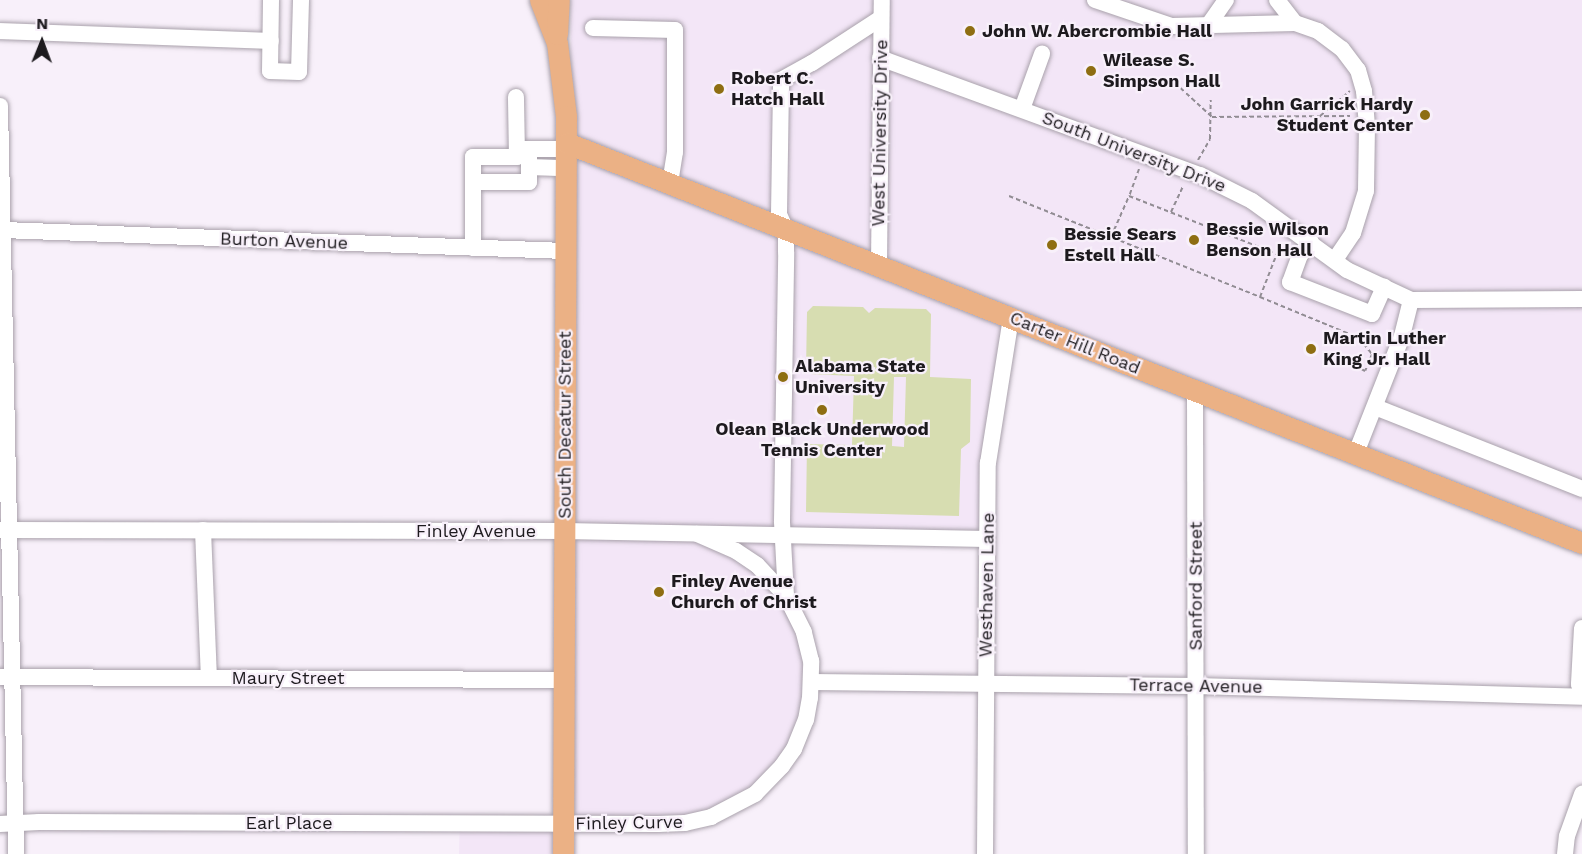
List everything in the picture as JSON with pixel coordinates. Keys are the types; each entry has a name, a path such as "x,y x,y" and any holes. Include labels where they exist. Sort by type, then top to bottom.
{"main road":[{"name":"South Decatur Street","path":"540,0 556,43 563,80 566,153 562,854"},
{"path":"556,43 559,0"},
{"name":"Carter Hill Road","path":"566,153 670,184 1582,543"}],"street":[{"path":"271,0 270,71 299,72 301,0"},
{"name":"West University Drive","path":"879,265 882,0"},
{"path":"1095,0 1172,26 1208,27 1295,23 1318,31 1342,49 1358,70 1364,91 1367,126 1365,191 1353,233 1335,260"},
{"path":"1208,27 1226,0"},
{"path":"1276,0 1295,23"},
{"path":"786,596 783,535 786,230 779,214 781,80 812,63 881,18"},
{"path":"593,28 675,30 675,152 670,184"},
{"path":"0,31 271,42"},
{"path":"1022,109 1042,54"},
{"name":"South University Drive","path":"880,58 1200,175 1252,201 1347,270 1412,300 1582,299"},
{"path":"473,182 529,182 529,167 523,149 516,97"},
{"path":"0,106 8,824 16,854"},
{"path":"523,149 566,153"},
{"path":"473,248 473,157 517,158 523,149"},
{"path":"529,167 566,153"},
{"name":"Burton Avenue","path":"3,230 565,251"},
{"path":"1311,242 1300,255 1290,282 1372,314 1384,287"},
{"path":"1356,453 1402,336 1412,300"},
{"name":"Westhaven Lane","path":"985,854 988,463 1011,318"},
{"name":"Sanford Street","path":"1194,390 1196,854"},
{"path":"1375,407 1582,489"},
{"name":"Finley Avenue","path":"5,530 564,531 987,539"},
{"path":"204,530 209,677"},
{"name":"Finley Curve","path":"563,824 685,823 711,817 741,803 769,781 794,749 806,720 811,661 807,640 786,596 757,565 736,551 697,534"},
{"path":"1582,628 1579,684 1582,696"},
{"name":"Maury Street","path":"6,677 563,680"},
{"name":"Terrace Avenue","path":"810,682 1196,686 1582,696"},
{"path":"1565,854 1567,836 1582,794"},
{"name":"Earl Place","path":"8,824 563,824"}],"path":[{"path":"1175,83 1212,117 1356,116"},
{"path":"1320,116 1353,88"},
{"path":"1111,238 1139,169"},
{"path":"1009,196 1359,338 1372,354 1365,371 1361,369"},
{"path":"1129,196 1277,254"},
{"path":"1260,297 1281,243"}],"shaded area":[{"name":"Alabama State University","path":"571,0 1582,0 1582,537 1008,312 983,535 793,530 800,632 806,666 805,706 793,741 772,770 744,795 695,817 567,818 567,854 459,854 460,816 566,818"}],"green space":[{"path":"813,306 863,307 869,313 875,308 926,309 931,314 930,377 971,379 970,442 961,449 959,516 806,512 807,444 852,445 854,376 810,374 806,369 807,312","holes":["894,377 906,377 904,447 892,446"]}],"place":[{"name":"John W. Abercrombie Hall","path":"970,31"},
{"name":"Wilease S. Simpson Hall","path":"1091,71"},
{"name":"Robert C. Hatch Hall","path":"719,89"},
{"name":"John Garrick Hardy Student Center","path":"1425,115"},
{"name":"Bessie Wilson Benson Hall","path":"1194,240"},
{"name":"Bessie Sears Estell Hall","path":"1052,245"},
{"name":"Martin Luther King Jr. Hall","path":"1311,349"},
{"name":"Alabama State University","path":"783,377"},
{"name":"Olean Black Underwood Tennis Center","path":"822,410"},
{"name":"Finley Avenue Church of Christ","path":"659,592"}]}
